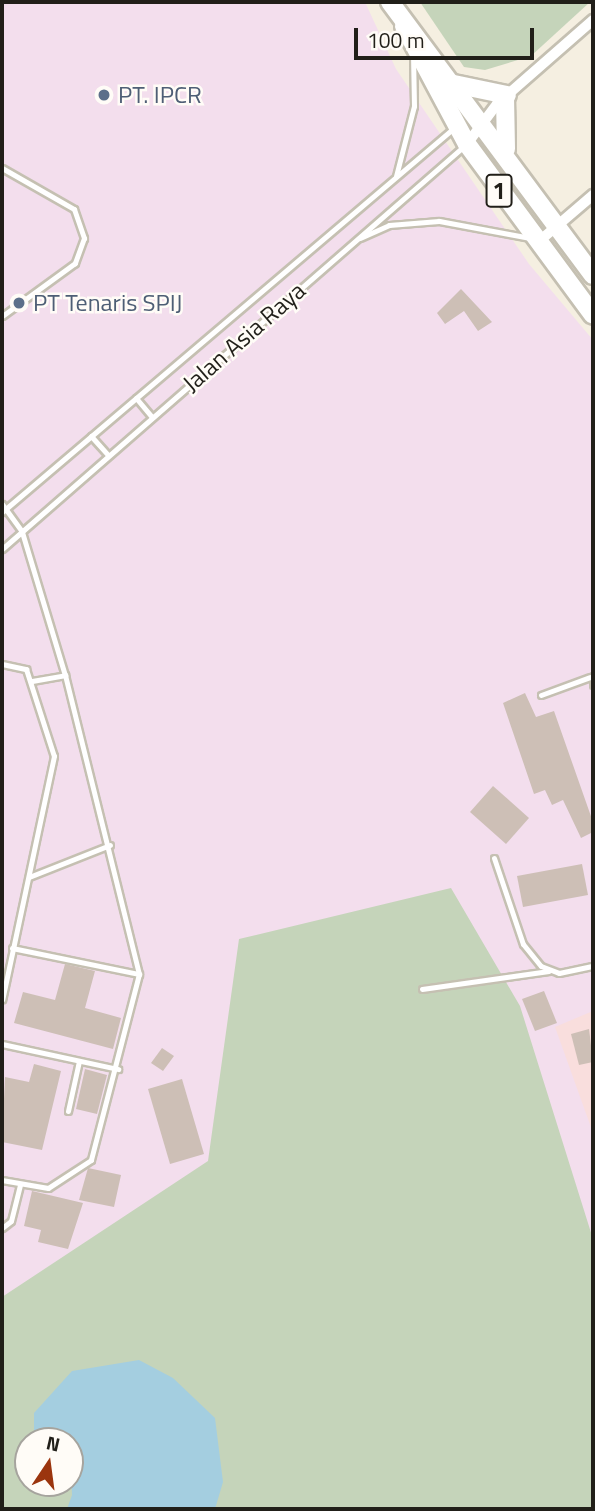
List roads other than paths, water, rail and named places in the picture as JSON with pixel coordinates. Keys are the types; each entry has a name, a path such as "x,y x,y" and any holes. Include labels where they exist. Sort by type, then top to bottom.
{"highway":[{"name":"1","path":"390,2 467,144 533,240 593,315"},
{"name":"1","path":"404,26 480,117 593,275"},
{"path":"454,84 503,99 507,155"}],"street":[{"path":"480,117 593,20"},
{"name":"Jalan Asia Raya","path":"457,126 480,117"},
{"name":"Jalan Asia Raya","path":"467,144 480,117"},
{"path":"533,240 558,229 593,195"},
{"path":"576,254 593,263"}],"lane":[{"path":"396,176 414,106 413,46"},
{"name":"Jalan Asia Raya","path":"3,509 457,126"},
{"name":"Jalan Asia Raya","path":"2,549 107,454 467,144"},
{"path":"2,168 74,209 84,238 75,262 2,316"},
{"path":"352,243 389,225 439,221 533,240"},
{"path":"136,398 152,417"},
{"path":"92,436 107,454"},
{"path":"2,1180 20,1185 64,1182 92,1160 118,1069 139,974 110,845 65,675 22,532 3,509"},
{"path":"2,664 24,667 32,681 54,756 2,1000"},
{"path":"32,681 65,675"},
{"path":"541,695 592,677 593,685"},
{"path":"29,877 110,845"},
{"path":"494,858 523,944 549,971"},
{"path":"12,948 139,974"},
{"path":"422,989 593,966"},
{"path":"2,1044 118,1069"},
{"path":"68,1111 79,1061"},
{"path":"2,1228 11,1220 20,1185"}],"water":[{"path":"139,1360 173,1378 215,1418 223,1482 215,1509 67,1509 71,1497 84,1497 84,1427 34,1427 34,1413 72,1371"}],"place":[{"name":"PT. IPCR","path":"104,95"},
{"name":"PT Tenaris SPIJ","path":"19,303"}]}
